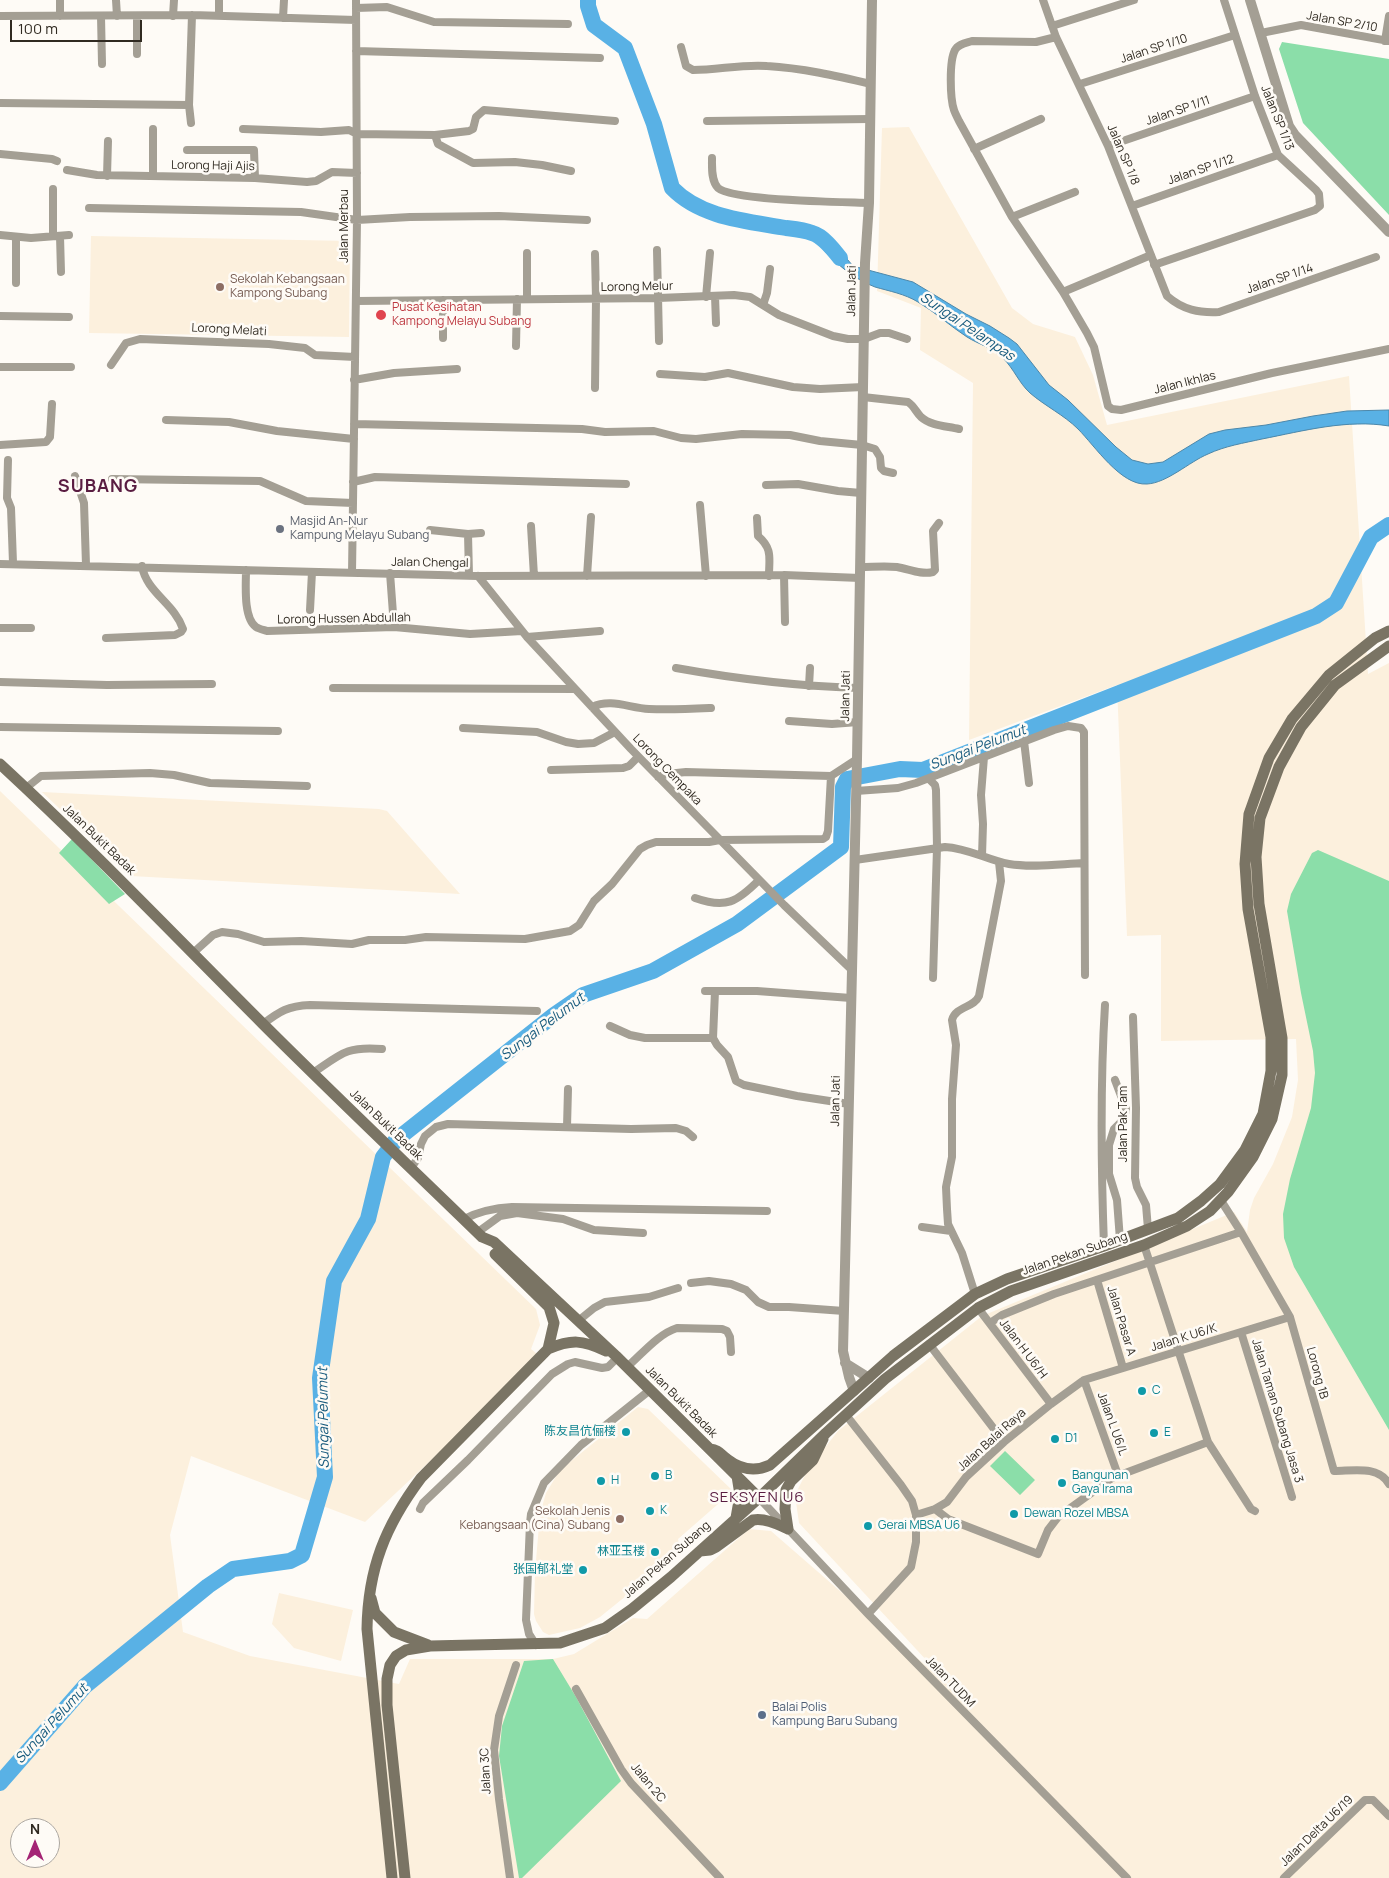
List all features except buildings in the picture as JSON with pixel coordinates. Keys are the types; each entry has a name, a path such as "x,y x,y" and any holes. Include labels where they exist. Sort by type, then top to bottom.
{"main road":[{"name":"Jalan Pekan Subang","path":"710,1449 718,1451 738,1466 749,1469 760,1469 770,1465 900,1351 975,1294 1008,1278 1104,1246 1178,1218 1202,1201 1220,1184 1245,1150 1263,1114 1271,1071 1271,1037 1248,909 1245,864 1249,814 1269,758 1292,719 1329,675 1375,638 1389,631"},
{"name":"Jalan Pekan Subang","path":"405,1878 389,1736 387,1679 390,1665 396,1656 406,1650 430,1646 560,1643 605,1628 632,1609 760,1498 826,1433 885,1379 978,1308 1011,1290 1144,1245 1187,1226 1210,1211 1228,1192 1254,1157 1272,1119 1282,1075 1282,1038 1259,904 1256,857 1260,818 1279,767 1301,726 1335,685 1389,646"},
{"name":"Jalan Bukit Badak","path":"0,764 160,918 263,1024 398,1156 480,1235 494,1242 617,1357 760,1498"},
{"path":"480,1235 487,1246 548,1307 554,1324 548,1349"},
{"path":"392,1878 367,1629 368,1605 378,1554 390,1526 421,1478 548,1349 559,1344 578,1341 589,1343 617,1357"},
{"path":"788,1529 785,1509 786,1490 791,1481 813,1460 826,1433"},
{"path":"736,1518 740,1495 737,1476"},
{"path":"699,1551 710,1550 716,1547 753,1520 758,1519 771,1522 788,1529"},
{"name":"Jalan Pekan Subang","path":"370,1594 376,1613 394,1632 430,1646"}],"street":[{"path":"60,0 60,16"},
{"path":"116,0 117,16"},
{"path":"173,16 174,0"},
{"path":"219,0 219,16"},
{"path":"283,18 284,0"},
{"name":"Jalan Jati","path":"854,1391 843,1351 857,772 865,263 869,203 872,0"},
{"name":"Jalan SP 1/8","path":"1043,0 1056,37 1108,146 1168,296 1176,304 1190,310"},
{"path":"1052,26 1134,0"},
{"name":"Jalan SP 1/13","path":"1154,265 1318,208 1320,200 1316,190 1278,155 1255,96 1224,0"},
{"path":"1250,0 1289,126 1295,135 1389,232"},
{"path":"356,4 387,7 434,22 568,24"},
{"name":"Jalan Merbau","path":"352,572 357,220 356,4"},
{"path":"0,16 192,15 356,20"},
{"path":"191,123 189,104 192,15"},
{"path":"101,16 102,64"},
{"path":"137,16 137,54"},
{"path":"1387,41 1389,16"},
{"name":"Jalan SP 2/10","path":"1261,33 1301,25 1387,41"},
{"name":"Jalan SP 1/10","path":"1080,84 1235,35"},
{"name":"Jalan Ikhlas","path":"1056,37 1036,42 972,41 962,43 955,49 953,58 952,94 954,109 1012,217 1063,292 1088,333 1094,347 1108,406 1112,409 1121,410 1272,373 1389,349"},
{"path":"681,47 686,66 693,70 737,66 766,66 802,70 871,84"},
{"path":"356,51 600,58"},
{"name":"Jalan SP 1/11","path":"1108,146 1255,96"},
{"path":"0,103 189,104"},
{"path":"243,129 321,132 349,130 357,134 434,136 470,131 476,117 484,110 614,121"},
{"path":"707,121 870,119"},
{"path":"974,149 1041,119"},
{"path":"153,130 153,176"},
{"path":"434,136 438,144 472,163 515,162 571,171"},
{"path":"107,176 108,141"},
{"path":"187,150 254,150 256,178"},
{"path":"0,154 57,161"},
{"name":"Jalan SP 1/12","path":"1132,206 1278,155"},
{"path":"712,158 713,180 717,187 727,193 773,198 869,203"},
{"name":"Lorong Haji Ajis","path":"67,170 107,176 256,178 307,182 316,181 332,172 357,173"},
{"path":"52,189 61,272"},
{"path":"1012,217 1075,192"},
{"path":"89,208 301,212 357,220 410,217 499,216 587,220"},
{"path":"0,235 16,237 68,235"},
{"path":"16,237 16,284"},
{"path":"657,250 659,341"},
{"path":"527,252 527,299"},
{"path":"706,296 710,253"},
{"path":"595,254 595,388"},
{"path":"1063,292 1150,255"},
{"name":"Jalan SP 1/14","path":"1190,310 1220,312 1376,257"},
{"path":"764,305 770,269"},
{"path":"715,296 716,323"},
{"name":"Lorong Melur","path":"356,301 750,297 779,315 832,336 848,339 864,338 880,333 895,334 907,338"},
{"path":"516,346 518,299"},
{"path":"443,300 443,338"},
{"path":"0,316 69,317"},
{"name":"Lorong Melati","path":"110,365 126,343 140,338 269,344 305,348 315,355 355,357"},
{"path":"0,367 71,367"},
{"path":"354,380 394,373 457,369"},
{"path":"660,374 705,377 728,373 793,387 863,392 908,402 920,417 931,423 960,428"},
{"path":"0,445 46,442 50,437 52,404"},
{"path":"166,420 229,422 277,431 354,439"},
{"path":"354,424 582,429 605,432 654,431 681,438 696,439 742,434 790,434 820,441 862,445 878,452 881,468 884,471 893,473"},
{"path":"8,460 4,477 7,498 11,508 13,564"},
{"path":"75,476 84,503 86,565"},
{"path":"353,482 375,478 626,484"},
{"path":"112,479 260,481 306,501 352,503"},
{"path":"766,485 798,484 861,493"},
{"path":"700,505 706,576"},
{"path":"587,576 591,517"},
{"path":"757,518 758,536 768,546 770,553 769,576"},
{"path":"860,567 880,566 916,572 933,572 935,570 933,531 939,523"},
{"path":"532,526 534,576"},
{"path":"430,530 468,534 481,533"},
{"path":"468,534 469,575"},
{"name":"Jalan Chengal","path":"0,564 142,566 478,576 784,576 860,578"},
{"path":"106,638 175,634 181,632 183,628 176,614 148,582 142,566"},
{"name":"Lorong Hussen Abdullah","path":"246,570 246,602 250,619 256,627 267,631 394,627 470,634 600,631"},
{"path":"310,610 312,572"},
{"path":"390,573 394,627"},
{"name":"Lorong Cempaka","path":"478,576 525,634 638,757 784,905 852,970"},
{"path":"784,576 785,622"},
{"path":"0,628 32,628"},
{"path":"676,668 720,676 809,686 858,688"},
{"path":"809,686 810,668"},
{"path":"0,682 108,685 212,684"},
{"path":"333,688 575,689"},
{"path":"592,707 600,703 612,702 639,708 666,710 711,708"},
{"path":"789,721 832,724 858,722"},
{"path":"856,789 898,788 928,779 1054,730 1068,726 1076,726 1083,729 1084,976"},
{"path":"0,727 278,731"},
{"path":"463,728 537,732 578,744 594,743 615,732"},
{"path":"1024,741 1029,783"},
{"path":"551,770 617,769 629,766 638,757"},
{"path":"982,856 983,824 980,795 984,757"},
{"path":"658,777 686,772 832,776 857,759"},
{"path":"26,788 41,776 150,773 174,775 210,783 307,786"},
{"path":"194,953 213,935 222,932 238,934 264,942 352,944 369,940 404,940 426,937 525,939 570,931 579,925 594,901 612,884 640,849 647,845 656,842 823,839 828,831 832,776"},
{"path":"928,779 935,785 936,790 937,848 932,978"},
{"path":"855,860 955,847 999,862 1020,866 1084,863"},
{"path":"975,1294 962,1253 948,1224 946,1187 952,1157 952,1099 956,1045 952,1020 956,1012 974,1003 979,996 1001,881 999,862"},
{"path":"695,898 708,902 726,903 737,900 760,880"},
{"path":"705,991 851,998"},
{"path":"715,991 713,1038 728,1057 734,1076 740,1083 797,1096 849,1104"},
{"path":"263,1024 282,1010 295,1006 310,1005 537,1011"},
{"path":"1104,1246 1101,1176 1101,1072 1105,1005"},
{"name":"Jalan Pak Tam","path":"1133,1017 1136,1108 1135,1178 1137,1187 1146,1204 1148,1229"},
{"path":"610,1026 630,1035 646,1038 713,1038"},
{"path":"313,1073 350,1050 362,1047 382,1049"},
{"path":"1115,1080 1126,1109 1124,1119 1114,1129 1109,1145 1109,1174 1117,1200 1120,1240"},
{"path":"567,1127 568,1089"},
{"path":"411,1168 418,1158 425,1136 441,1125 631,1130 676,1128 686,1131 693,1137"},
{"name":"Lorong 1B","path":"1220,1199 1290,1317 1334,1471 1377,1472 1385,1476 1389,1484"},
{"path":"464,1219 491,1209 512,1207 767,1211"},
{"path":"480,1235 500,1216 517,1213 563,1219 594,1230 643,1233"},
{"path":"922,1227 951,1231"},
{"path":"990,1323 1002,1315 1054,1294 1241,1232"},
{"path":"1144,1245 1208,1442 1251,1509 1255,1511"},
{"name":"Jalan Pasar A","path":"1097,1280 1123,1368"},
{"path":"690,1283 709,1281 731,1284 746,1290 758,1302 769,1307 844,1311"},
{"path":"578,1321 605,1302 649,1297 678,1288"},
{"name":"Jalan H U6/H","path":"978,1308 1050,1404"},
{"name":"Jalan K U6/K","path":"1084,1380 1290,1317"},
{"path":"627,1367 656,1341 677,1328 722,1329 727,1331 730,1336 731,1352"},
{"name":"Jalan Taman Subang Jasa 3","path":"1240,1332 1292,1497"},
{"path":"929,1344 1004,1442"},
{"path":"420,1509 423,1503 552,1374 575,1362 602,1368 608,1367 617,1357"},
{"path":"845,1363 870,1378"},
{"name":"Jalan Balai Raya","path":"916,1515 935,1509 947,1502 966,1478 1004,1442 1050,1404 1084,1380"},
{"name":"Jalan L U6/L","path":"1084,1380 1118,1475"},
{"path":"536,1645 529,1634 526,1620 530,1523 538,1495 544,1484 581,1445 650,1390"},
{"path":"846,1415 901,1485 912,1501 916,1515 916,1542 911,1568 868,1614"},
{"path":"935,1509 948,1519 1038,1554 1048,1530 1058,1517 1118,1475 1208,1442"},
{"name":"Jalan TUDM","path":"760,1498 868,1614 1127,1878"},
{"name":"Jalan 3C","path":"510,1878 494,1750 499,1716 516,1665"},
{"name":"Jalan 2C","path":"576,1689 621,1769 631,1783 720,1878"},
{"name":"Jalan Delta U6/19","path":"1284,1878 1365,1800 1373,1800 1389,1816"}],"shaded area":[{"path":"909,127 1012,308 1033,324 1075,337 1093,375 1107,425 1349,376 1368,674 1389,663 1389,1878 0,1878 0,791 536,1309 540,1325 531,1349 541,1357 365,1522 191,1456 170,1535 183,1632 250,1656 399,1684 410,1659 553,1659 574,1654 633,1618 647,1619 749,1529 771,1531 955,1691 799,1523 795,1495 808,1469 838,1431 982,1316 1234,1212 1247,1232 1254,1198 1273,1164 1292,1117 1298,1080 1296,1039 1161,1041 1161,935 1127,936 1117,685 969,740 973,383 920,350 921,308 877,291 882,128"},
{"name":"Sekolah Kebangsaan Kampong Subang","path":"91,236 350,241 349,337 89,333"},
{"path":"42,792 379,809 387,811 460,894 131,876"},
{"name":"Sekolah Jenis Kebangsaan (Cina) Subang","path":"638,1407 648,1409 733,1491 678,1539 680,1548 647,1579 600,1617 580,1628 549,1635 543,1632 534,1614 535,1572 540,1514 546,1493 560,1470"},
{"path":"279,1593 353,1610 341,1661 294,1648 272,1624"}],"green space":[{"path":"1282,42 1389,59 1389,215 1303,123 1279,49"},
{"path":"72,839 125,894 109,904 59,853"},
{"path":"1318,850 1389,881 1389,1430 1294,1267 1284,1238 1283,1214 1290,1179 1311,1108 1315,1073 1313,1051 1287,911 1291,894 1312,853"},
{"path":"1005,1451 1035,1480 1020,1495 990,1466"},
{"path":"553,1659 576,1697 621,1781 522,1878 519,1878 499,1756 502,1726 524,1661"}],"water":[{"path":"831,240 853,266 913,282 1009,338 1017,344 1049,385 1068,400 1132,460 1148,464 1163,462 1209,434 1347,411 1389,410 1389,426 1373,424 1341,425 1241,443 1208,454 1155,483 1137,483 1128,479 1109,464 1073,424 1030,393 1007,362 999,355 967,337 913,299 867,284 839,265 821,247"}],"waterway":[{"name":"Sungai Pelampas","path":"588,0 594,25 625,48 654,124 672,188 697,206 725,217 809,232 828,243 840,258"},
{"name":"Sungai Pelumut","path":"0,1783 85,1686 208,1586 233,1569 290,1561 302,1555 325,1477 320,1378 334,1281 368,1219 383,1157 396,1140 554,1015 583,995 653,971 737,924 841,847 843,787 847,779 900,769 923,770 1316,616 1336,603 1371,537 1389,525"}],"place":[{"name":"Sekolah Kebangsaan Kampong Subang","path":"220,287"},
{"name":"Pusat Kesihatan Kampong Melayu Subang","path":"381,315"},
{"name":"Masjid An-Nur Kampung Melayu Subang","path":"280,529"},
{"name":"C","path":"1142,1391"},
{"name":"陈友昌伉俪楼","path":"626,1432"},
{"name":"E","path":"1154,1433"},
{"name":"D1","path":"1055,1439"},
{"name":"B","path":"655,1476"},
{"name":"H","path":"601,1481"},
{"name":"Bangunan Gaya Irama","path":"1062,1483"},
{"name":"K","path":"650,1511"},
{"name":"Dewan Rozel MBSA","path":"1014,1514"},
{"name":"Sekolah Jenis Kebangsaan (Cina) Subang","path":"620,1519"},
{"name":"Gerai MBSA U6","path":"868,1526"},
{"name":"林亚玉楼","path":"655,1552"},
{"name":"张国郁礼堂","path":"583,1570"},
{"name":"Balai Polis Kampung Baru Subang","path":"762,1715"}],"district":[{"name":"SUBANG","path":"98,487"},
{"name":"SEKSYEN U6","path":"757,1498"}]}
